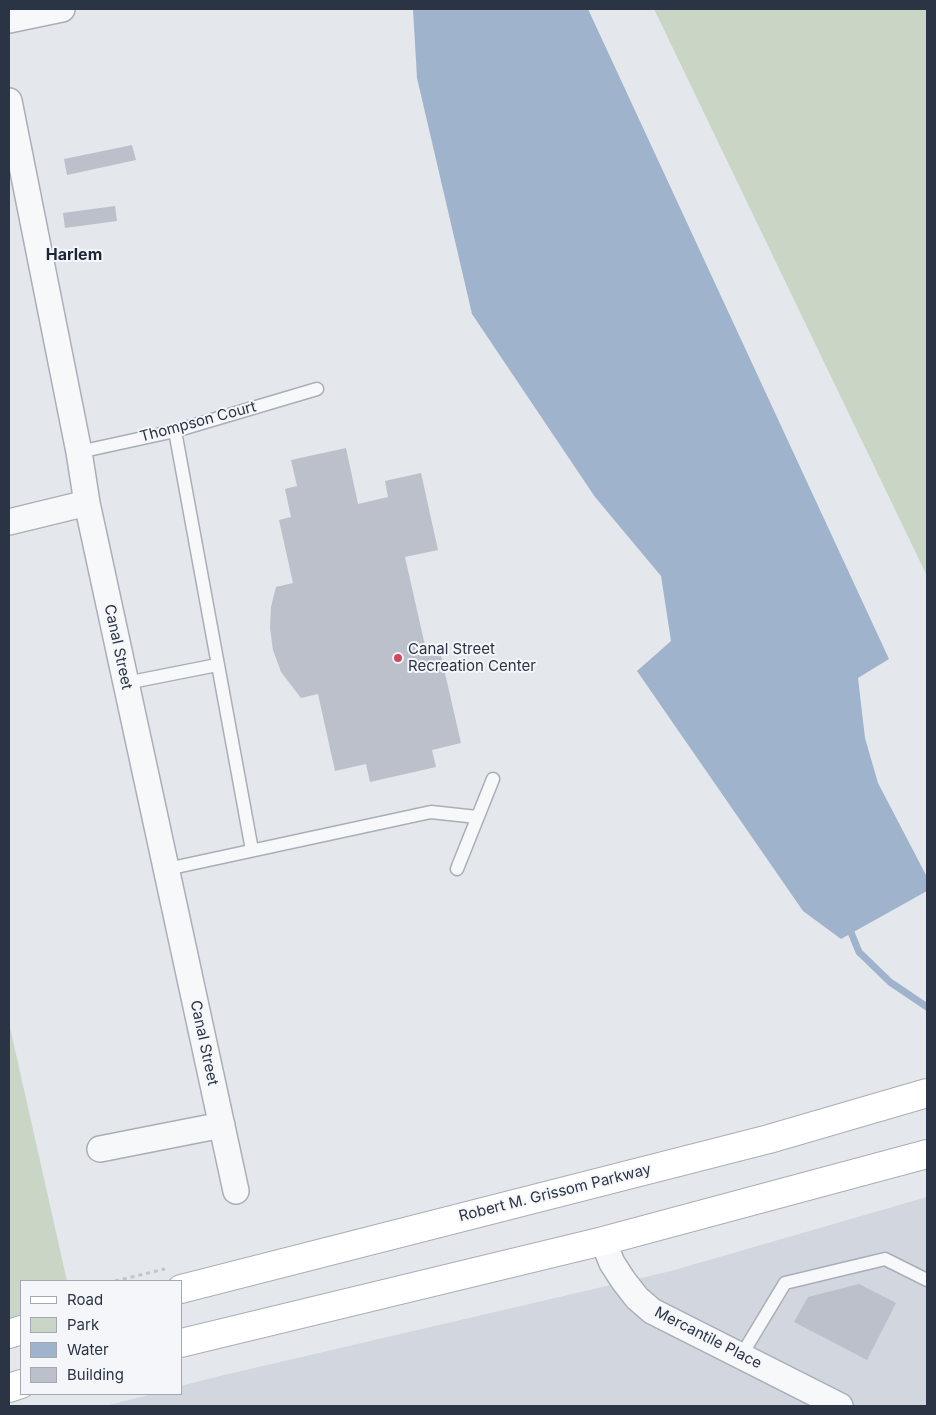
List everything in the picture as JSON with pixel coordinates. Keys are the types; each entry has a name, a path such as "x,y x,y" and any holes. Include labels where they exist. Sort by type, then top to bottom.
{"main road":[{"name":"Robert M. Grissom Parkway","path":"182,1289 769,1139 927,1094"},
{"path":"182,1343 603,1241 927,1154"}],"street":[{"path":"9,20 62,9"},
{"name":"Canal Street","path":"9,101 79,452 87,503 236,1191"},
{"path":"9,522 87,503"},
{"path":"100,1148 222,1125"},
{"name":"Mercantile Place","path":"603,1241 612,1263 637,1298 652,1311 840,1406"}],"lane":[{"name":"Thompson Court","path":"79,452 175,431 317,389"},
{"path":"175,431 252,850"},
{"path":"126,683 218,665"},
{"path":"457,869 494,779"},
{"path":"166,869 431,812 477,818"},
{"path":"741,1356 785,1283 885,1260 927,1280"}],"shaded area":[{"path":"927,1197 927,1406 105,1406 149,1395 182,1395 182,1386 220,1376 671,1271"}],"green space":[{"path":"654,9 927,9 927,576"},
{"path":"9,1023 67,1280 20,1280 20,1330 9,1334"}],"water":[{"path":"413,9 588,9 889,659 858,678 865,738 878,783 927,877 927,891 841,939 803,911 637,671 671,641 661,576 595,497 472,314 417,78"}],"building":[{"path":"132,145 136,160 67,175 64,159"},
{"path":"115,206 117,221 65,228 63,213"},
{"path":"346,448 358,504 388,497 385,481 421,473 438,550 405,557 426,650 439,647 461,743 432,750 436,767 370,782 366,764 335,771 318,694 301,698 281,672 273,650 270,628 271,607 276,587 293,583 279,520 291,517 285,489 297,486 291,460"},
{"path":"859,1284 896,1303 867,1360 794,1322 808,1297"}],"waterway":[{"path":"848,925 859,952 890,982 927,1007"}],"place":[{"name":"Canal Street Recreation Center","path":"398,658"}],"district":[{"name":"Harlem","path":"74,255"}]}
